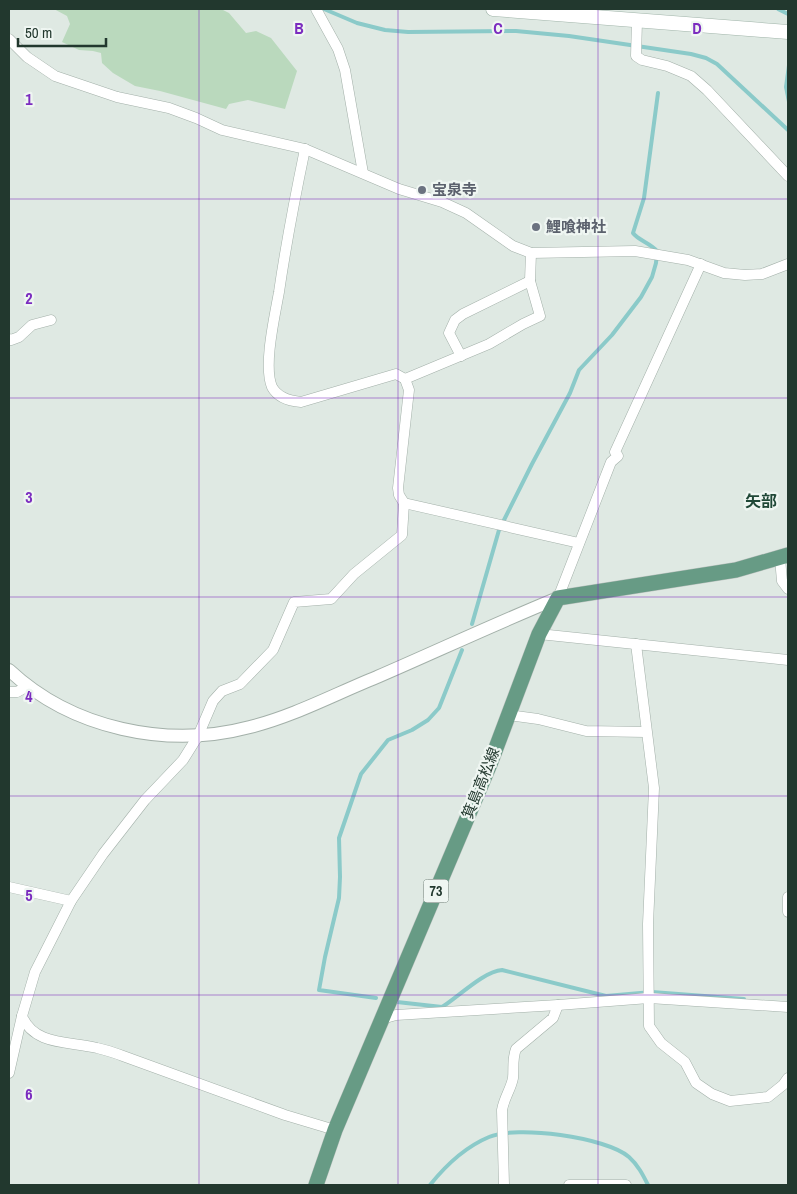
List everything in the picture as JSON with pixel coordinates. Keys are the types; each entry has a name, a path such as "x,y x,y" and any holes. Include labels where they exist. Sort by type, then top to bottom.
{"main road":[{"path":"493,9 788,32"},
{"path":"558,598 736,570 784,557"},
{"name":"箕島高松線","path":"316,1185 336,1130 490,764 539,634 558,598"}],"street":[{"path":"316,9 338,48 345,70 363,173"},
{"path":"637,21 636,56 642,60 667,66 691,76 707,90 788,176"},
{"path":"9,39 27,57 55,76 117,97 169,108 222,130 305,149 399,189 442,202 466,213 513,246 531,253 635,251 688,260 724,273 744,275 762,274 788,264"},
{"path":"9,1073 22,1016 35,972 71,901 103,854 145,800 182,760 198,736 213,701 222,691 240,684 273,650 294,602 331,598 354,574 402,535 404,503 399,495 398,488 409,390 405,379 396,374 301,402 285,399 278,395 272,386 269,371 270,344 292,210 305,149"},
{"path":"405,379 489,344 522,324 540,316 530,281 531,253"},
{"path":"9,670 28,686 60,705 101,723 160,735 198,736 228,732 277,719 558,598 611,462 618,456 615,452 701,264"},
{"path":"461,356 449,333 455,320 530,281"},
{"path":"9,339 19,337 32,325 51,320"},
{"path":"404,503 579,543"},
{"path":"784,557 782,581 788,590"},
{"path":"539,634 788,660"},
{"path":"636,644 654,788 648,924 649,1026 661,1043 685,1062 696,1083 712,1094 730,1101 768,1097 788,1078"},
{"path":"9,692 17,692 28,686"},
{"path":"508,715 538,719 586,731 646,732"},
{"path":"9,887 71,901"},
{"path":"788,897 788,912"},
{"path":"382,1019 396,1015 558,1006 649,994 788,1007"},
{"path":"504,1185 502,1110 504,1099 513,1079 512,1062 516,1049 553,1018 558,1006"},
{"path":"22,1016 26,1026 47,1040 96,1048 123,1056 285,1115 336,1130"},
{"path":"569,1185 626,1185"}],"green space":[{"path":"54,9 221,9 229,13 246,33 256,31 271,38 297,71 285,109 248,100 229,104 226,109 135,86 113,73 102,63 101,53 79,50 62,42 70,24 67,16"}],"water":[{"path":"788,58 788,107 784,87"}],"waterway":[{"path":"324,9 357,23 385,30 408,32 516,31 569,36 691,54 706,58 717,64 788,130"},
{"path":"778,9 788,14"},
{"path":"472,624 499,530 570,393 579,370 612,335 641,297 652,277 657,251 633,233 644,198 658,93"},
{"path":"376,998 319,990 339,898 339,838 361,774 388,740 412,730 428,720 439,708 462,650"},
{"path":"397,1002 442,1007 487,975 502,970 606,996 652,992 744,999"},
{"path":"430,1185 449,1164 464,1151 480,1141 489,1137 519,1132 560,1135 582,1139 617,1150 635,1163 648,1185"}],"place":[{"name":"宝泉寺","path":"422,190"},
{"name":"鯉喰神社","path":"536,227"}],"district":[{"name":"矢部","path":"761,501"}]}
